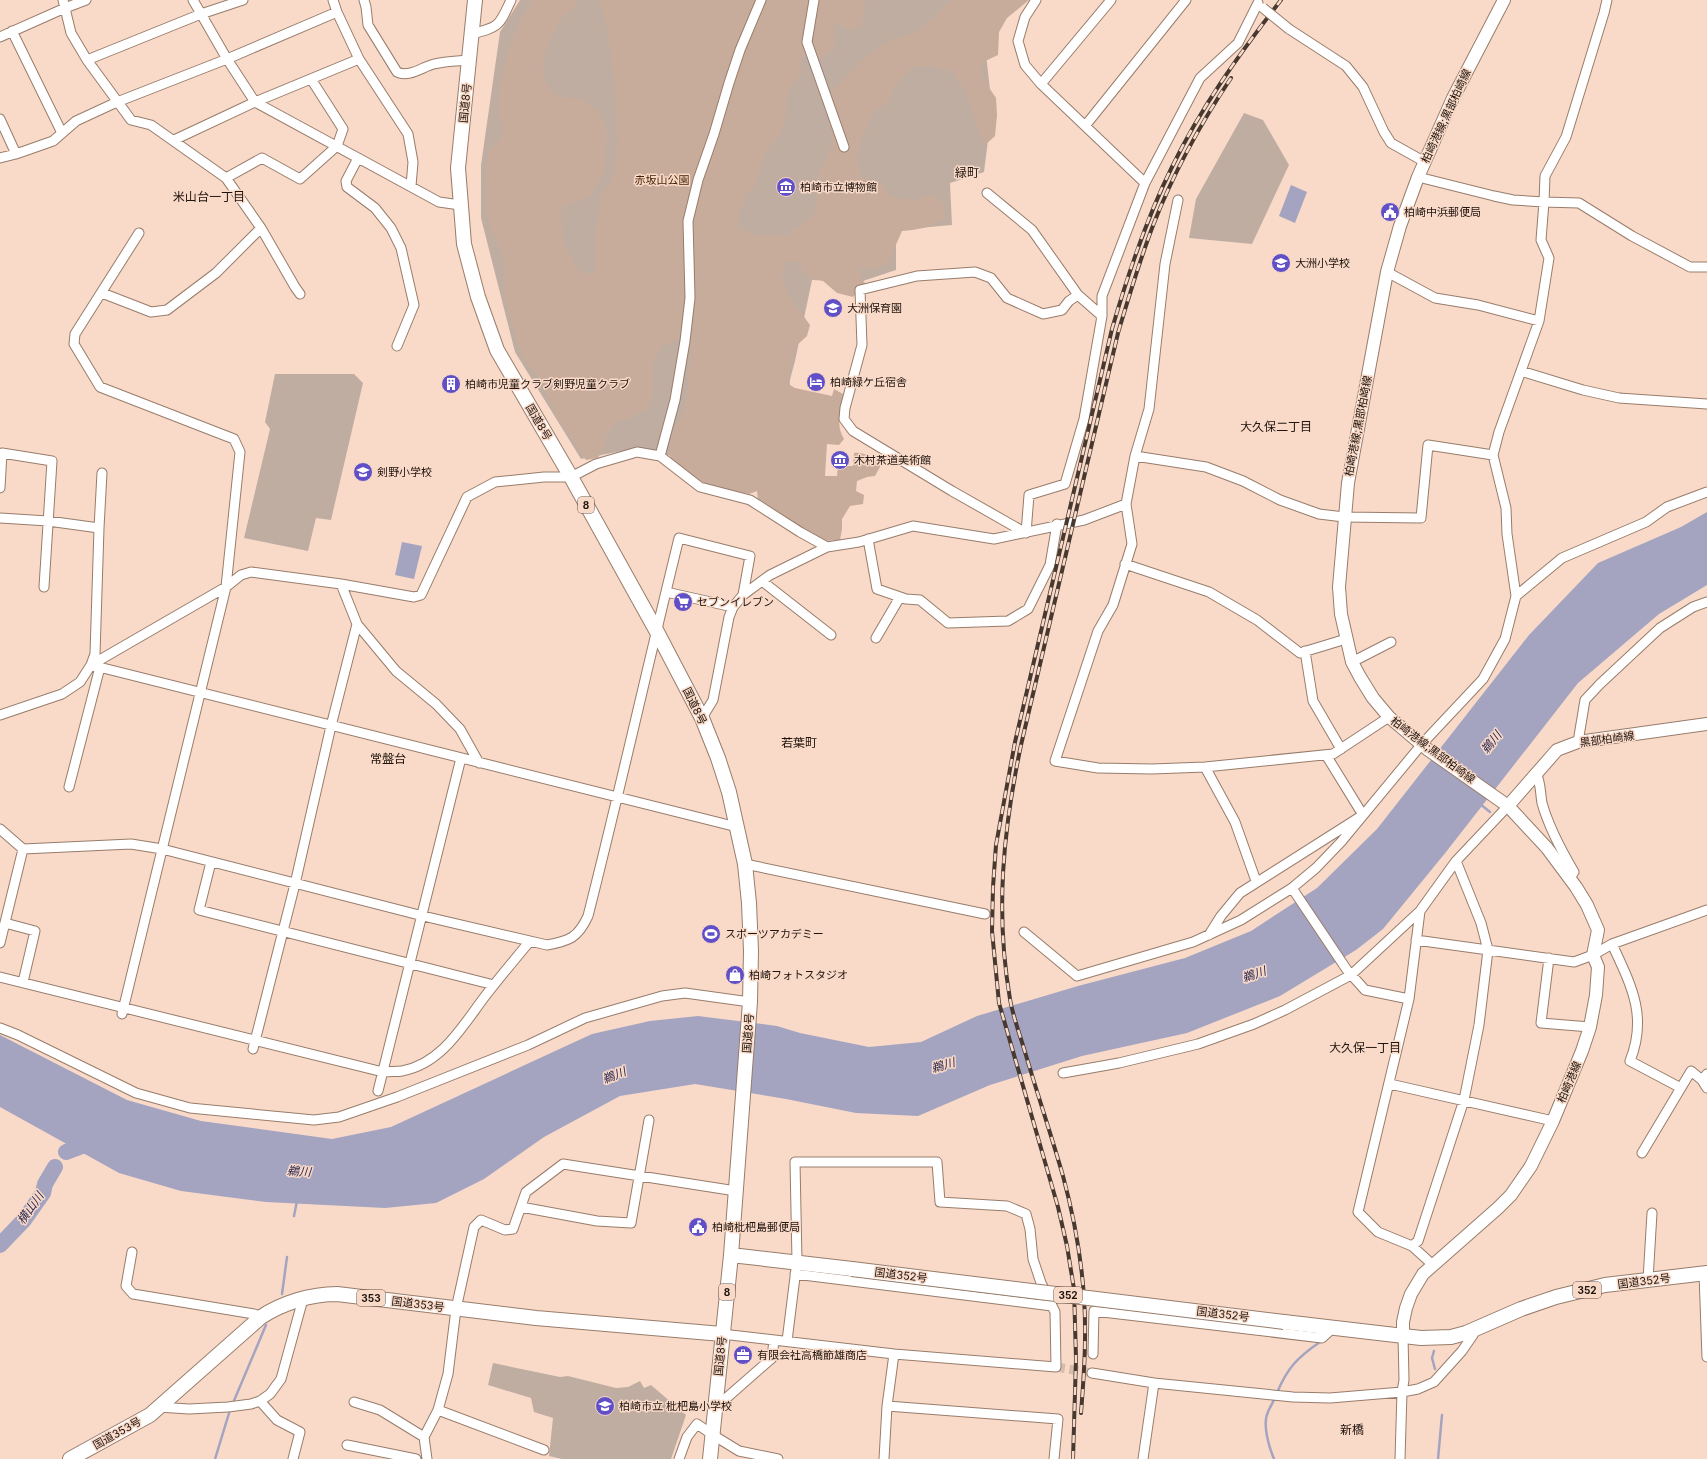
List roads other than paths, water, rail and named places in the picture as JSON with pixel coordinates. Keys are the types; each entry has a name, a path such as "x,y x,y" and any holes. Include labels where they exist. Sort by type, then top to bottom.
{"highway":[{"name":"国道8号","path":"475,0 458,168 464,244 478,296 497,350 571,477 656,630 702,718 718,758 729,792 745,864 750,903 750,1002 731,1255 710,1459"},
{"name":"国道352号","path":"731,1255 796,1268 852,1269 1333,1328 1403,1336 1440,1338 1451,1337 1473,1330 1520,1309 1544,1301 1606,1285 1705,1274"},
{"name":"国道353号","path":"72,1459 140,1421 261,1317 280,1306 303,1299 337,1294 536,1318 722,1334"}],"main road":[{"name":"柏崎港線;黒部柏崎線","path":"1503,802 1425,746 1389,717 1373,698 1352,662 1341,614 1339,588 1344,517 1355,442 1388,272 1400,226 1418,177 1453,98 1504,0"},
{"name":"黒部柏崎線","path":"1503,802 1536,773 1557,750 1578,742 1707,724"},
{"name":"柏崎港線","path":"1403,1336 1403,1322 1411,1294 1422,1274 1498,1208 1511,1195 1531,1166 1553,1121 1590,1027 1596,995 1598,967 1593,955 1598,930 1587,905 1570,878 1547,848 1503,802"}],"street":[{"path":"0,37 64,4 86,0"},
{"path":"193,0 227,59 255,102 439,202 460,205"},
{"path":"87,60 201,14 244,0"},
{"path":"333,0 359,59 408,134 413,162 411,186"},
{"path":"364,0 368,25 397,72 402,75 435,64 469,60"},
{"path":"471,34 492,29 501,22 511,0"},
{"path":"660,456 675,400 685,341 690,298 688,221 698,180 714,134 728,83 761,0"},
{"path":"814,0 807,42 844,148"},
{"path":"1036,0 1026,16 1018,41 1025,65 1041,84 1145,183"},
{"path":"1041,84 1111,0"},
{"path":"1085,126 1186,0"},
{"path":"1024,932 1077,976 1193,942 1241,920 1294,890 1363,816 1483,679 1505,639 1516,596 1507,534 1506,508 1493,455 1498,432 1539,321 1549,258 1541,240 1545,176 1566,137 1607,0"},
{"path":"64,4 71,33 87,60 131,120 151,126 174,140 226,178 261,228 300,294"},
{"path":"1026,533 1028,495 1066,484 1084,419 1102,316 1102,296 1145,183 1200,78 1238,43 1259,4 1289,29 1346,66 1363,87 1384,132 1392,143 1425,162"},
{"path":"0,158 53,141 76,121 117,102 227,59 337,12"},
{"path":"12,31 62,133"},
{"path":"174,140 255,102 359,59"},
{"path":"226,178 262,158 300,179 337,146 343,129 311,79"},
{"path":"0,118 16,154"},
{"path":"358,158 346,181 347,187 375,208 391,228 401,248 414,305 396,346"},
{"path":"1418,177 1513,200 1579,203 1632,236 1690,267 1707,267"},
{"path":"987,193 1032,230 1078,295 1102,316"},
{"path":"1178,200 1165,264 1149,409 1134,456 1126,504 1132,544 1113,605 1098,631 1055,761 1098,768 1152,769 1205,767 1326,755 1333,754 1389,717"},
{"path":"102,293 151,312 167,310 216,273 261,228"},
{"path":"123,1010 226,588 240,452 234,438 100,387 74,344 75,334 139,233"},
{"path":"1026,533 952,491 853,431 844,420 845,408 862,345 860,290 917,276 975,272 991,278 1006,298 1043,314 1062,310 1069,301 1078,295"},
{"path":"1388,272 1435,298 1478,305 1539,321"},
{"path":"1520,371 1583,390 1619,398 1707,404"},
{"path":"1134,456 1206,467 1243,481 1280,500 1319,514 1344,517 1421,518 1428,445 1493,455"},
{"path":"0,715 62,694 80,682 95,666 226,588 241,575 251,572 342,584 414,597 421,594 467,497 495,482 544,476 571,477 596,464 637,452 660,456 700,487 750,500 800,532 827,547"},
{"path":"0,488 2,453 52,461 44,587"},
{"path":"69,786 95,666 102,473"},
{"path":"1516,596 1562,558 1646,522 1667,507 1707,492"},
{"path":"702,718 713,700 729,617 733,608 743,595 770,575 827,547 868,539 913,526 994,539 1026,533 1057,524 1084,520 1126,504"},
{"path":"0,518 100,528"},
{"path":"868,539 877,590 900,597 920,600 948,623 1008,621 1028,609 1050,565 1057,524"},
{"path":"0,829 23,848 131,844 162,849 422,916 547,945 564,942 582,930 588,916 679,538 750,556 743,595"},
{"path":"1125,564 1209,592 1257,620 1300,653 1346,639"},
{"path":"762,581 831,635"},
{"path":"342,584 357,624 396,671 436,704 460,728 479,763"},
{"path":"666,592 733,608"},
{"path":"876,638 900,597"},
{"path":"1578,742 1585,700 1660,628 1693,607 1707,602"},
{"path":"254,1044 295,884 331,726 357,624"},
{"path":"1352,662 1391,642"},
{"path":"1305,652 1313,701 1341,749"},
{"path":"95,666 738,827"},
{"path":"1326,755 1363,816"},
{"path":"378,1092 461,758"},
{"path":"1205,767 1235,822 1256,881"},
{"path":"1536,773 1540,781 1542,802 1556,841 1574,872 1570,878"},
{"path":"1063,1073 1119,1063 1198,1044 1254,1024 1285,1010 1349,973 1420,911 1456,861 1503,802"},
{"path":"1209,935 1221,916 1240,893 1256,881 1363,816"},
{"path":"0,943 23,848"},
{"path":"1412,1246 1418,1241 1464,1100 1479,1025 1488,950 1481,923 1456,861"},
{"path":"211,862 199,910 494,985"},
{"path":"745,864 986,914"},
{"path":"1294,890 1349,973 1365,990 1409,999"},
{"path":"1416,940 1574,962 1593,955 1612,944 1707,910"},
{"path":"1420,911 1409,999 1390,1084 1358,1212 1378,1232 1412,1246 1432,1265"},
{"path":"5,923 35,930 22,982"},
{"path":"0,976 254,1044 384,1072 402,1071 417,1066 435,1056 448,1045 530,941"},
{"path":"1612,944 1627,976 1639,1024 1636,1047 1630,1061 1681,1088"},
{"path":"1549,958 1541,1023 1590,1027"},
{"path":"0,1028 18,1035 136,1093 190,1108 314,1120 339,1117 397,1098 528,1045 585,1018 662,996 685,993 750,1002"},
{"path":"1642,1154 1691,1071 1704,1077 1707,1088"},
{"path":"1390,1084 1553,1121"},
{"path":"521,1206 597,1222 632,1223 649,1120"},
{"path":"722,1334 894,1354 1056,1368 1055,1312 1041,1283 1033,1258 1030,1229 1026,1214 1007,1206 940,1202 937,1162 795,1162 796,1268 787,1341"},
{"path":"427,1459 424,1437 438,1410 448,1374 456,1309 474,1226 481,1220 505,1230 513,1228 526,1192 563,1164 736,1191"},
{"path":"1648,1280 1652,1213"},
{"path":"132,1252 126,1286 133,1294 247,1312 261,1317"},
{"path":"796,1268 1052,1306"},
{"path":"1705,1274 1707,1357"},
{"path":"158,1407 189,1409 232,1407 260,1401 270,1394 281,1379 303,1299"},
{"path":"1093,1354 1094,1310 1322,1338 1333,1328"},
{"path":"1092,1373 1154,1383 1293,1397 1330,1398 1402,1392 1418,1389 1434,1382 1462,1351 1473,1335 1473,1330"},
{"path":"1400,1459 1402,1392 1404,1380 1403,1336"},
{"path":"716,1402 723,1401 772,1358 774,1340"},
{"path":"884,1459 887,1406 894,1354"},
{"path":"1143,1459 1154,1383"},
{"path":"260,1401 278,1420 300,1432 293,1459"},
{"path":"354,1402 380,1410 424,1437"},
{"path":"887,1406 1058,1419 1054,1459"},
{"path":"438,1410 544,1450"},
{"path":"680,1459 687,1437 697,1424 740,1451 778,1459"},
{"path":"347,1445 416,1459"}],"water":[{"path":"1291,185 1307,192 1295,223 1279,216"},
{"name":"鵜川","path":"1707,512 1707,585 1659,614 1578,683 1446,852 1383,929 1356,950 1280,996 1187,1033 1082,1056 990,1085 918,1116 856,1113 786,1099 695,1084 620,1096 544,1137 484,1179 436,1203 385,1208 266,1202 181,1191 119,1173 0,1107 0,1035 127,1100 201,1121 332,1139 391,1127 592,1034 650,1021 698,1016 777,1026 800,1033 869,1047 921,1042 977,1016 1078,986 1185,958 1251,931 1317,888 1377,829 1529,635 1598,563 1681,527"},
{"path":"402,542 422,546 414,579 395,575"}],"waterway":[{"path":"1480,804 1490,812"},
{"name":"横山川","path":"66,1152 95,1141"},
{"name":"横山川","path":"0,1245 24,1220 43,1193 45,1184 55,1167"},
{"path":"294,1216 297,1201"},
{"path":"282,1294 287,1257"},
{"path":"233,1403 266,1325"},
{"path":"1277,1393 1289,1370 1299,1358 1320,1342"},
{"path":"1434,1351 1432,1358 1435,1369"},
{"path":"1274,1459 1268,1442 1266,1417 1275,1397"},
{"path":"215,1459 230,1410"},
{"path":"1438,1459 1442,1415"}],"tunnel":[{"path":"1056,1367 1092,1373"}],"railway":[{"path":"1073,1459 1076,1359 1074,1289 1067,1246 1058,1207 999,1003 992,931 996,845 1015,742 1112,329 1131,267 1154,207 1183,145 1208,102 1236,60 1281,0"},
{"path":"1081,1413 1085,1357 1085,1318 1080,1256 1063,1176 1010,999 1005,967 1002,903 1006,840 1021,745 1118,333 1139,264 1170,185 1209,112 1231,78"}],"place":[{"name":"柏崎市立博物館","path":"786,187"},
{"name":"柏崎中浜郵便局","path":"1390,212"},
{"name":"大洲小学校","path":"1281,263"},
{"name":"大洲保育園","path":"833,308"},
{"name":"柏崎緑ケ丘宿舎","path":"816,382"},
{"name":"柏崎市児童クラブ剣野児童クラブ","path":"451,384"},
{"name":"木村茶道美術館","path":"840,460"},
{"name":"剣野小学校","path":"363,472"},
{"name":"セブンイレブン","path":"683,602"},
{"name":"スポーツアカデミー","path":"711,934"},
{"name":"柏崎フォトスタジオ","path":"735,975"},
{"name":"柏崎枇杷島郵便局","path":"698,1227"},
{"name":"有限会社高橋節雄商店","path":"743,1355"},
{"name":"柏崎市立 枇杷島小学校","path":"605,1406"}],"district":[{"name":"緑町","path":"967,172"},
{"name":"米山台一丁目","path":"209,196"},
{"name":"大久保二丁目","path":"1276,426"},
{"name":"若葉町","path":"799,742"},
{"name":"常盤台","path":"388,758"},
{"name":"大久保一丁目","path":"1365,1047"},
{"name":"新橋","path":"1352,1429"}],"park label":[{"name":"赤坂山公園","path":"662,180"}]}
